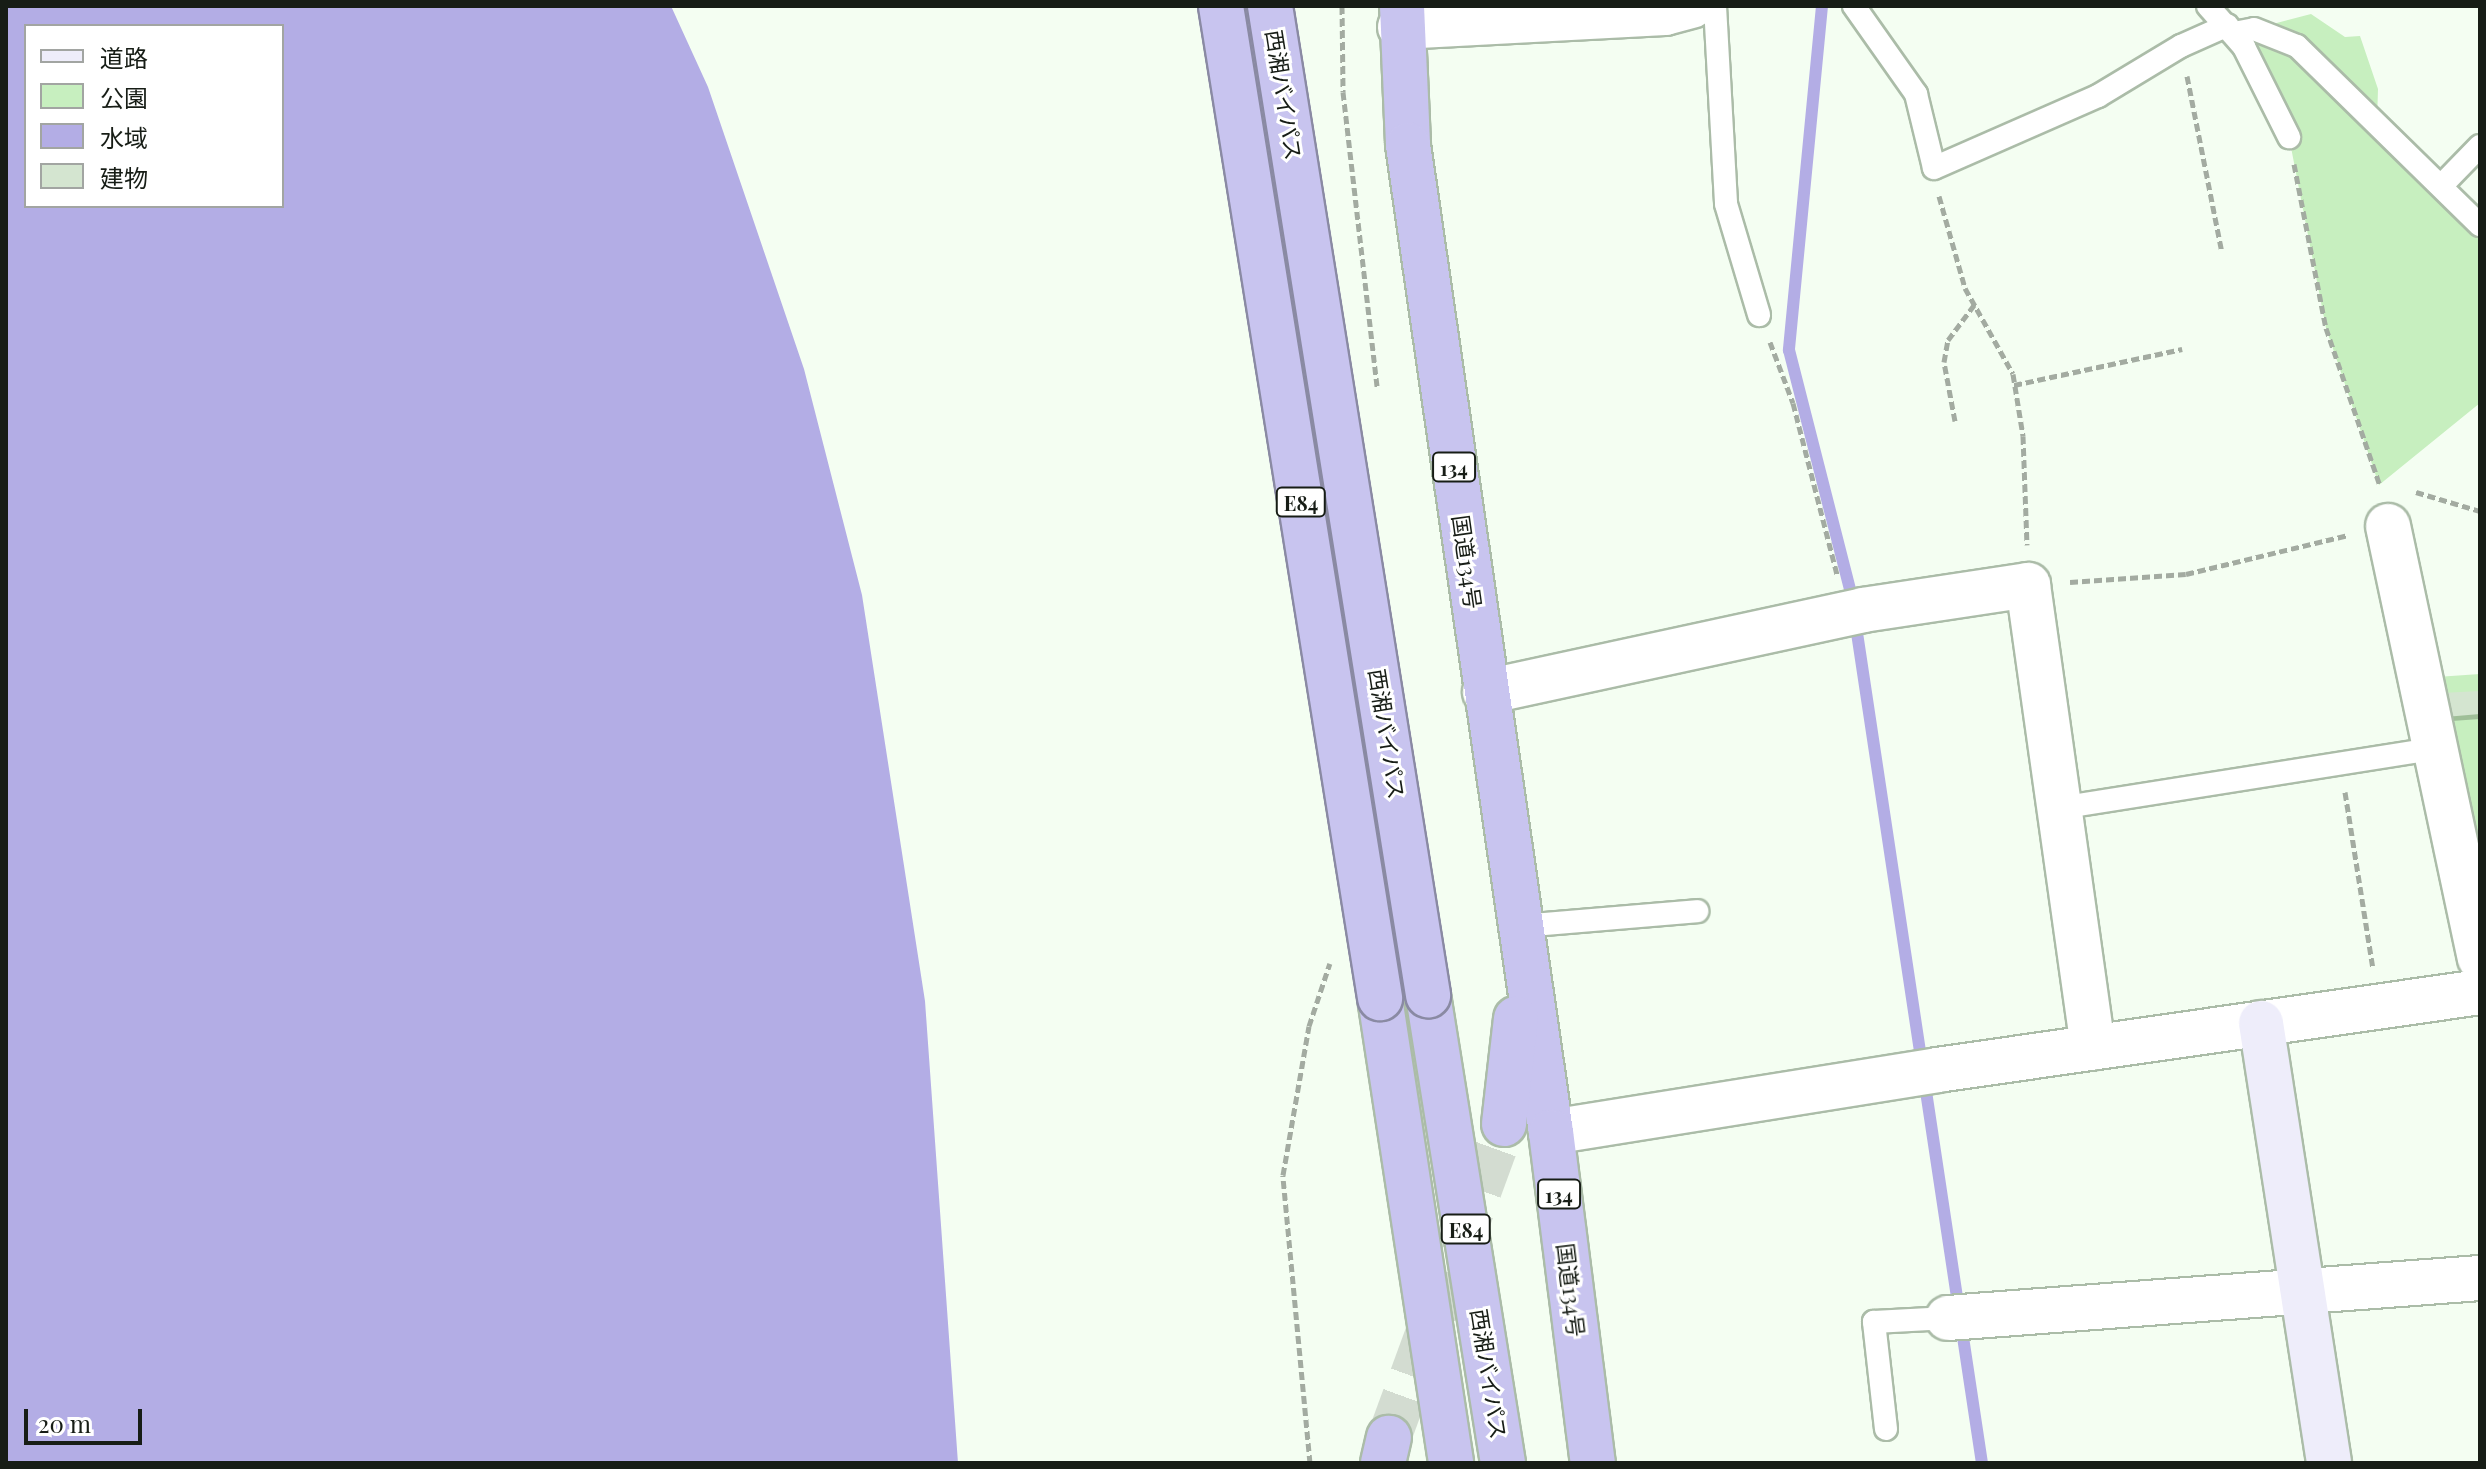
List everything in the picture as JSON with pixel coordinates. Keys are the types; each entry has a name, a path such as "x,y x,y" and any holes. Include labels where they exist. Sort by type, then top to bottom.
{"highway":[{"name":"E84","path":"1221,6 1451,1463"},
{"name":"西湘バイパス","path":"1270,6 1503,1463"},
{"name":"国道134号","path":"1401,16 1408,145 1551,1132 1593,1463"},
{"name":"国道134号","path":"1504,1124 1513,1071 1520,926"}],"street":[{"path":"1401,16 1665,13 1692,6"},
{"path":"2393,498 2480,958"},
{"path":"1485,692 1853,612 2028,585 2093,1047"},
{"path":"1551,1132 1924,1072 2480,992"},
{"path":"2261,1023 2299,1290 2329,1463"},
{"path":"1959,1317 2480,1278"}],"lane":[{"path":"1715,6 1726,204 1759,315"},
{"path":"1854,6 1916,94 1934,168 2098,96 2181,46 2231,29 2254,29 2297,46 2443,184 2480,225"},
{"path":"2208,6 2231,29 2282,116 2289,137"},
{"path":"2443,184 2480,146"},
{"path":"2060,808 2439,748"},
{"path":"1520,926 1697,911"},
{"path":"1886,1429 1874,1322 1959,1317"}],"path":[{"path":"1342,6 1343,92"},
{"path":"2181,46 2222,252"},
{"path":"2289,137 2326,328 2393,498"},
{"path":"1934,168 1974,305 2014,385 2023,436 2028,585 2186,574 2393,498 2480,511"},
{"path":"1955,421 1944,362 1948,340 1974,305"},
{"path":"1759,315 1793,403 1853,612"},
{"path":"2014,385 2182,349"},
{"path":"2341,763 2379,1006"},
{"path":"1309,1449 1310,1463"}],"green space":[{"path":"2311,14 2345,37 2360,36 2378,89 2377,122 2480,225 2480,403 2379,485 2326,328 2289,137 2244,47 2254,29"},
{"path":"2480,674 2480,863 2422,678"}],"water":[{"path":"6,6 671,6 708,87 804,369 862,595 925,1001 958,1463 6,1463"}],"building":[{"path":"2480,691 2480,714 2445,717 2441,693"}],"waterway":[{"path":"1822,6 1789,350 1851,593 1982,1463"}],"tunnel":[{"path":"1389,1438 1504,1124"}]}
